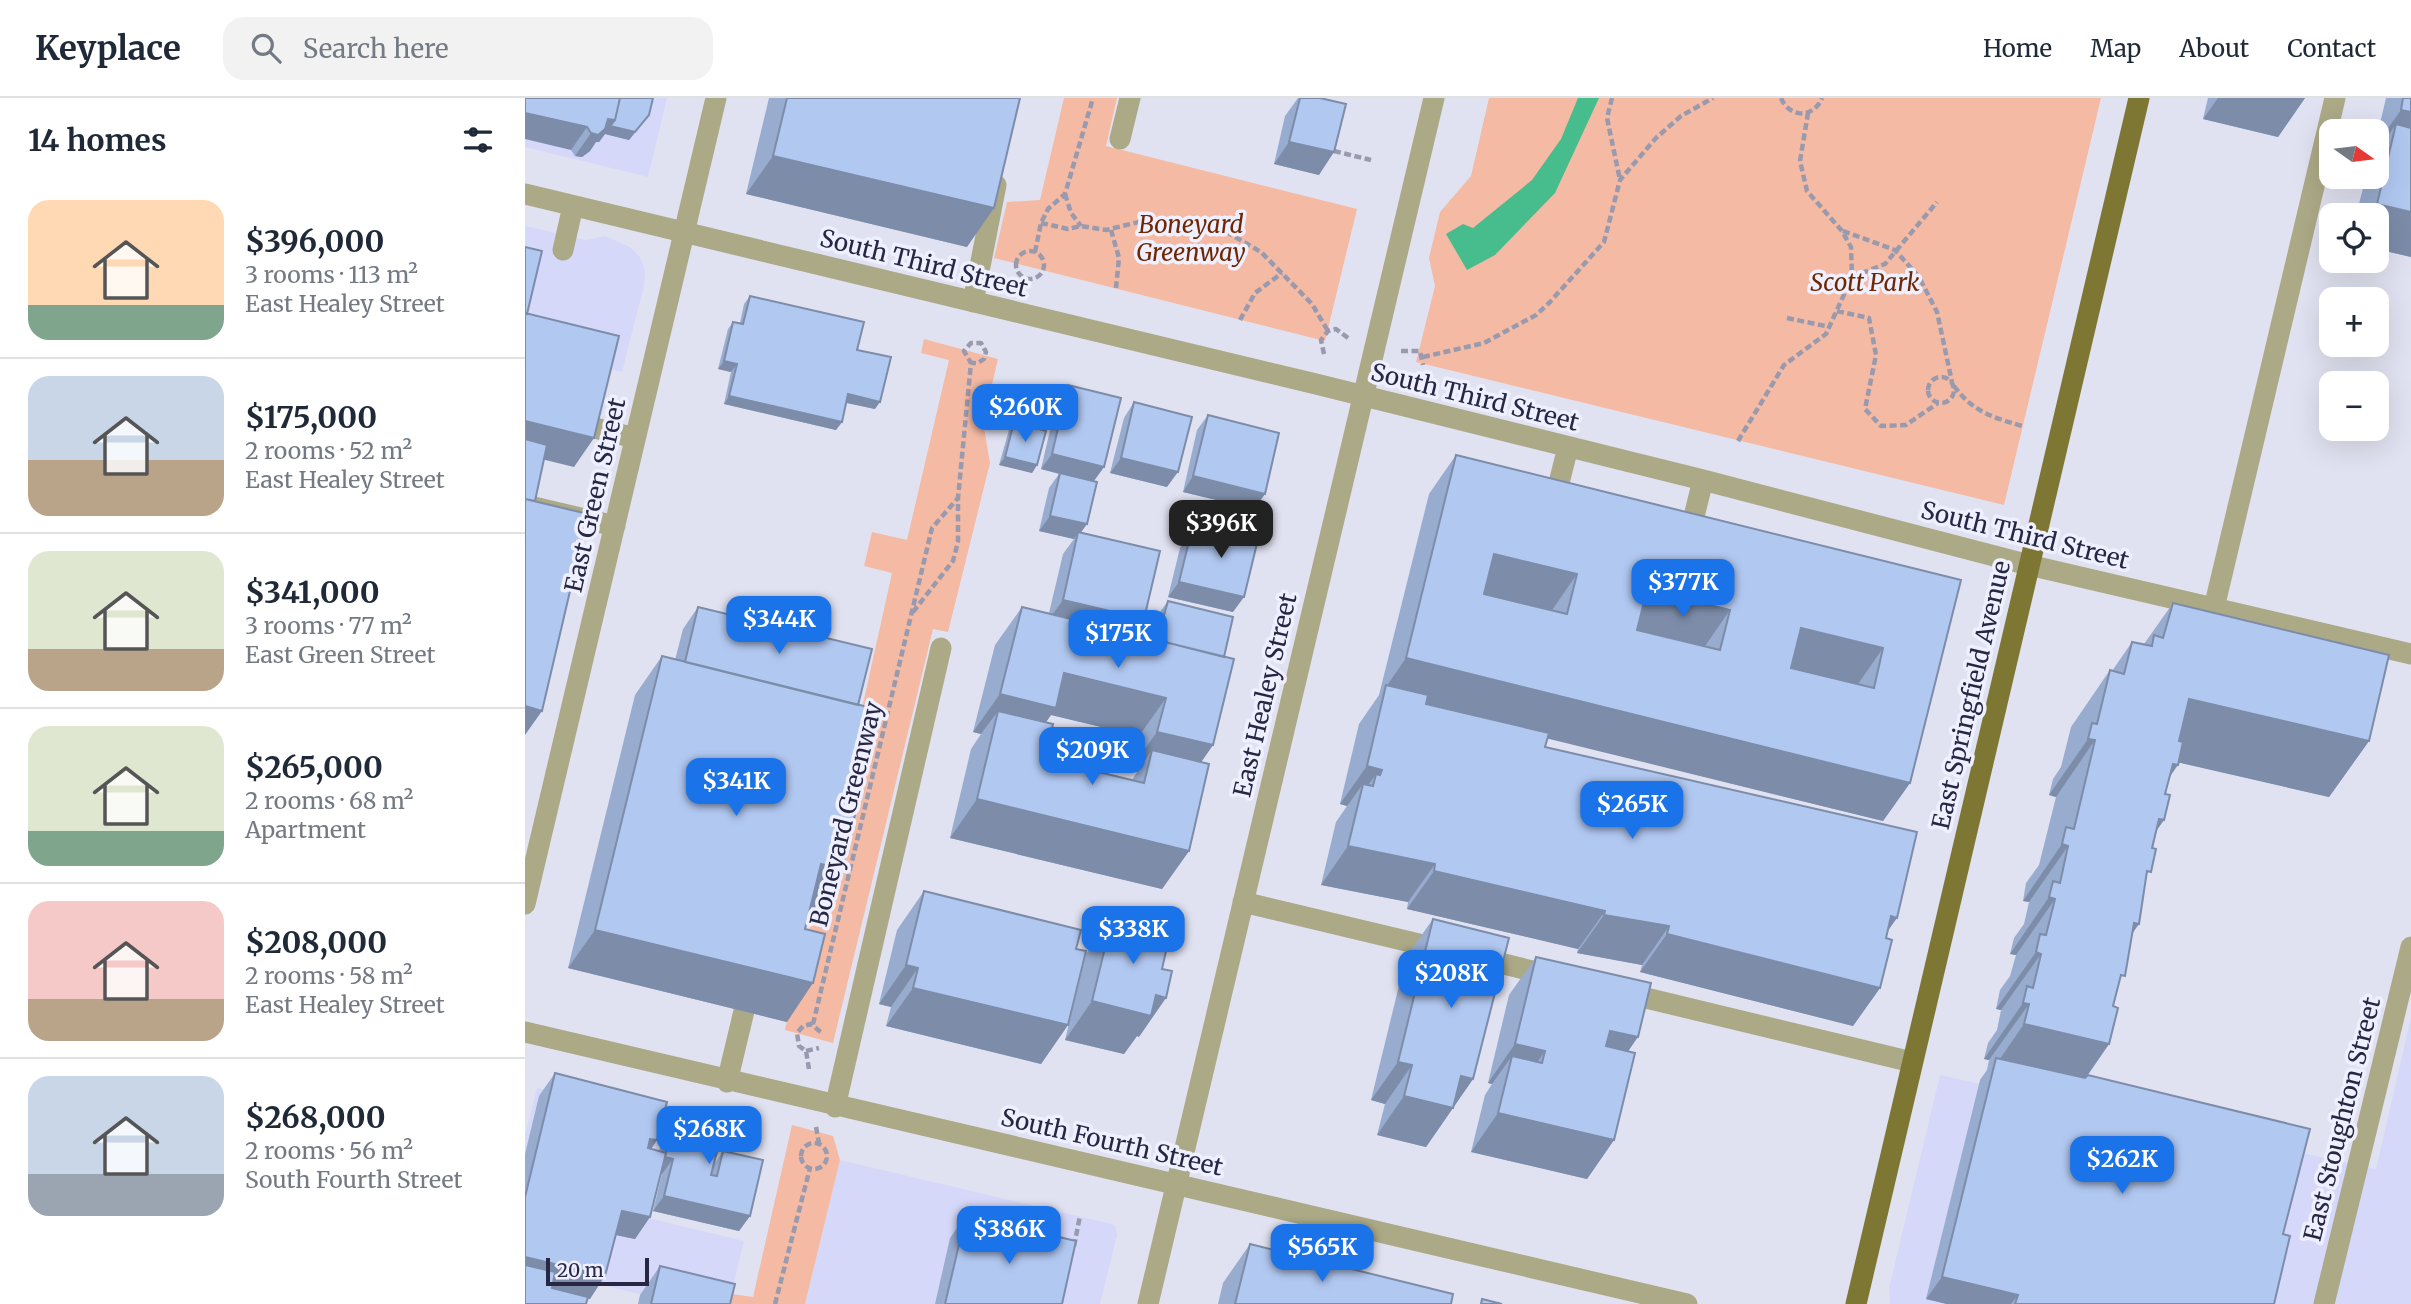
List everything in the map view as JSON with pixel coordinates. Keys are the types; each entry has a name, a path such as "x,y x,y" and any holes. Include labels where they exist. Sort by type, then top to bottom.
{"main road":[{"name":"East Springfield Avenue","path":"1856,1304 2139,98"}],"street":[{"name":"East Green Street","path":"525,904 716,98"},
{"path":"1120,139 1130,98"},
{"name":"East Healey Street","path":"1148,1304 1434,98"},
{"path":"2214,608 2335,98"},
{"path":"973,302 1002,162"},
{"name":"South Third Street","path":"525,194 1363,396 1703,480 2029,565 2411,654"},
{"path":"563,250 573,206"},
{"path":"588,412 591,427 635,438"},
{"path":"1549,523 1568,447"},
{"path":"1684,556 1703,480"},
{"path":"525,505 615,526"},
{"path":"835,1107 941,648"},
{"path":"1243,901 1434,956 1569,979"},
{"name":"East Stoughton Street","path":"2325,1304 2411,947"},
{"path":"1596,986 1912,1062"},
{"path":"727,1082 744,1011"},
{"name":"South Fourth Street","path":"525,1032 727,1082 1176,1182 1687,1304"}],"path":[{"path":"1035,251 1041,223 1048,209 1065,194 1093,98"},
{"path":"1612,98 1607,118 1620,180"},
{"path":"1423,358 1485,343 1536,315 1604,242 1620,180 1656,138 1681,116 1713,98"},
{"path":"1781,98 1789,110 1808,113"},
{"path":"1738,441 1784,365 1819,341 1830,327 1852,278 1851,247 1842,231 1807,191 1800,161 1808,113 1819,105 1822,98"},
{"path":"1334,151 1371,160"},
{"path":"1065,194 1071,213 1081,226"},
{"path":"1852,278 1885,264 1937,202"},
{"path":"1041,223 1068,229 1081,226 1111,230 1159,219 1211,226 1262,252 1321,314 1328,331"},
{"path":"1111,230 1119,258 1116,288"},
{"path":"1842,231 1895,250 1930,293 1953,384 1968,405 1994,418 2022,426"},
{"path":"1035,251 1044,262 1044,270 1033,279 1024,278 1017,272 1018,258 1025,252 1035,251"},
{"path":"1240,320 1255,293 1282,273"},
{"path":"1837,311 1869,318 1876,355 1865,409 1881,426 1906,425 1938,403 1951,398 1953,384"},
{"path":"1787,318 1830,327"},
{"path":"1324,354 1321,340 1328,331 1336,329 1345,338"},
{"name":"Boneyard Greenway","path":"977,342 981,332"},
{"name":"Boneyard Greenway","path":"971,343 984,345 986,356 982,362 971,363 966,358 965,349 971,343"},
{"path":"1405,352 1416,349 1423,358 1423,365"},
{"name":"Boneyard Greenway","path":"912,612 953,561 958,542 958,498 971,363"},
{"path":"1938,403 1928,395 1929,383 1940,376 1953,384"},
{"name":"Boneyard Greenway","path":"813,1024 932,528 958,498"},
{"name":"Boneyard Greenway","path":"806,1051 819,1048 823,1040 822,1031 813,1024 807,1024 797,1033 799,1046 806,1051 809,1070"},
{"path":"816,1124 819,1143 826,1149 826,1162 819,1168 810,1168 802,1161 802,1153 810,1143 819,1143"},
{"path":"775,1304 810,1168"},
{"path":"1072,1254 1080,1216"}],"shaded area":[{"path":"525,98 667,98 648,177 525,147"},
{"path":"1578,98 1599,98 1555,193 1495,255 1467,270 1446,234 1463,224 1473,228 1532,180 1561,139"},
{"path":"525,226 586,240 605,236 630,247 640,257 645,270 644,286 622,372 525,347"},
{"path":"2411,1017 2411,1304 1890,1304 1889,1288 1940,1075 2376,1169"},
{"path":"537,1088 665,1116 640,1216 744,1241 729,1304 679,1304 594,1283 525,1283 525,1135"},
{"path":"840,1160 1115,1225 1117,1235 1100,1304 805,1304"}],"green space":[{"name":"Boneyard Greenway","path":"1064,98 1117,98 1106,146 1357,209 1325,341 994,258 1007,202 1040,200"},
{"name":"Scott Park","path":"1489,98 2101,98 2004,505 1416,362 1435,286 1429,258 1440,212 1471,176"},
{"path":"924,339 998,359 983,422 990,463 948,632 933,629 833,1043 785,1030 853,749 892,573 864,566 872,532 907,540 949,360 921,353"},
{"path":"792,1125 833,1136 840,1160 805,1304 729,1304 732,1294 753,1297"}],"building":[{"path":"525,98 620,98 615,120 608,119 605,129 598,135 591,133 587,127 525,113"},
{"path":"620,98 653,98 649,115 635,132 610,126 615,120"},
{"path":"787,98 1020,98 994,208 773,156"},
{"path":"1300,98 1320,98 1346,104 1334,152 1289,142"},
{"path":"2403,98 2411,98 2411,112 2401,110"},
{"path":"2396,124 2411,128 2411,212 2389,207 2389,203 2377,203 2381,189 2389,189 2389,153"},
{"path":"525,247 542,251 527,314 525,313"},
{"path":"750,296 864,322 857,350 891,357 880,402 848,394 842,422 729,396 737,364 724,361 733,322 743,324"},
{"path":"525,313 619,336 594,438 525,421"},
{"path":"1068,385 1121,398 1104,467 1052,454"},
{"path":"1134,402 1192,417 1178,472 1121,458"},
{"path":"1208,415 1279,433 1265,494 1193,476"},
{"path":"1014,422 1046,431 1037,465 1005,457"},
{"path":"525,439 547,445 535,501 525,499"},
{"path":"1456,455 1961,580 1910,783 1406,658","holes":["1494,554 1577,574 1567,614 1484,594","1647,590 1730,610 1720,650 1637,630","1801,628 1883,648 1874,688 1791,668"]},
{"path":"1060,473 1097,482 1087,524 1050,516"},
{"path":"525,499 588,514 542,711 525,706"},
{"path":"1222,522 1260,531 1244,597 1179,582 1191,533 1217,539"},
{"path":"1078,532 1160,551 1144,619 1063,600"},
{"path":"1168,601 1233,617 1224,657 1157,640"},
{"path":"2173,603 2389,655 2369,741 2189,699 2179,741 2183,742 2178,765 2173,764 2165,794 2170,795 2164,820 2159,819 2152,848 2156,849 2151,872 2147,871 2139,924 2134,923 2125,976 2121,975 2113,1006 2118,1008 2109,1044 2024,1024 2029,1004 2023,1003 2027,986 2033,988 2041,954 2036,952 2040,934 2046,935 2055,899 2049,897 2053,881 2060,883 2068,846 2062,844 2066,827 2074,829 2095,740 2088,739 2092,723 2097,724 2110,670 2124,674 2132,642 2152,646 2154,635 2163,638"},
{"path":"698,607 872,649 858,705 685,662"},
{"path":"1022,607 1234,659 1213,745 1157,732 1166,698 1064,673 1056,708 1000,694"},
{"path":"662,656 880,710 842,869 821,864 805,929 825,934 813,983 595,930"},
{"path":"1386,685 1428,695 1426,704 1549,733 1545,747 1917,832 1897,918 1891,916 1886,938 1892,940 1880,988 1667,934 1669,926 1604,915 1605,911 1434,871 1435,864 1348,846 1363,784 1373,786 1376,774 1380,775 1382,770 1367,766"},
{"path":"998,711 1053,724 1045,759 1144,783 1152,750 1209,764 1189,851 977,799"},
{"path":"924,891 1081,930 1076,949 1086,951 1068,1025 913,988 918,968 906,965"},
{"path":"1113,915 1171,929 1162,969 1172,971 1166,998 1156,995 1151,1016 1092,1001"},
{"path":"1433,919 1509,938 1473,1079 1461,1076 1453,1108 1404,1096 1412,1065 1398,1062"},
{"path":"1536,957 1651,983 1638,1037 1610,1031 1606,1046 1635,1053 1614,1140 1498,1113 1512,1056 1542,1063 1545,1051 1515,1044"},
{"path":"1996,1058 2085,1078 2088,1075 2310,1129 2283,1234 2290,1236 2274,1304 2015,1304 2018,1295 1942,1277"},
{"path":"555,1073 667,1102 657,1140 650,1139 648,1148 666,1153 650,1217 622,1211 605,1276 525,1257 525,1197"},
{"path":"677,1108 725,1120 711,1175 717,1176 723,1151 763,1160 750,1216 664,1196 673,1159 665,1157"},
{"path":"966,1215 1076,1241 1062,1304 945,1304"},
{"path":"1250,1244 1453,1294 1451,1304 1235,1304"},
{"path":"525,1265 555,1272 552,1288 588,1297 586,1304 525,1304"},
{"path":"660,1266 735,1284 730,1304 651,1304"},
{"path":"1482,1299 1502,1304 1481,1304"}]}
